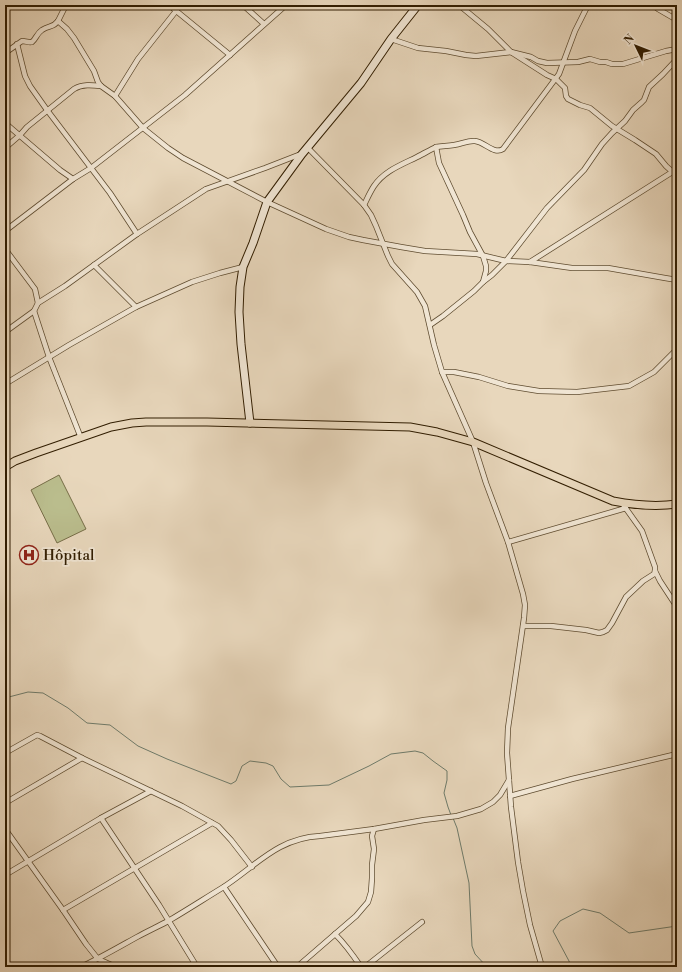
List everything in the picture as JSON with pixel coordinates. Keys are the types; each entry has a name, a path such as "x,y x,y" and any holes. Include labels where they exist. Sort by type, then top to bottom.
{"main road":[{"path":"250,423 241,344 239,312 240,287 243,267 253,243 266,202 307,147 361,83 391,39 418,5"},
{"path":"5,467 15,461 36,453 111,427 132,423 250,423 410,427 437,432 473,442 592,493 624,505 665,506 677,504"}],"street":[{"path":"5,53 22,41 29,43 31,42 47,27 55,25 66,5"},
{"path":"168,5 230,55"},
{"path":"115,96 138,59 180,5"},
{"path":"243,5 264,24"},
{"path":"5,230 73,179 91,168 185,95 286,5"},
{"path":"459,5 488,29 511,52 547,75 556,79 565,88 568,99 590,108 617,129 656,154 666,166 675,170 677,176"},
{"path":"364,205 374,186 387,173 436,147 454,146 468,141 474,141 499,151 502,150 556,79 561,70 575,31 588,5"},
{"path":"653,5 677,20"},
{"path":"58,20 74,38 94,71 101,86 115,96 143,128 168,148 183,158 266,202 326,229 349,237 384,245 425,251 477,254 506,260 572,268 608,268 677,280"},
{"path":"391,39 418,48 466,55 476,56 511,52 543,62 578,62 590,59 612,64 623,64 677,49"},
{"path":"17,44 25,76 30,86 110,193 137,234"},
{"path":"430,325 474,292 506,260 547,208 580,174 598,148 644,100 649,87 677,59"},
{"path":"5,148 20,136 27,127 69,92 79,86 101,86"},
{"path":"5,123 60,170 73,179"},
{"path":"307,147 364,205 371,216 392,264 417,292 425,306 442,372 473,442 486,483 508,542 523,594 525,605 523,626 508,728 509,780 518,862 523,891 530,925 542,967"},
{"path":"436,147 439,163 470,232 483,256 486,266 483,282"},
{"path":"5,332 34,311 38,303 65,286 137,234 206,189 229,182 302,154"},
{"path":"530,262 675,170"},
{"path":"5,249 35,289 38,303"},
{"path":"94,265 136,307"},
{"path":"5,384 136,307 192,282 243,267"},
{"path":"34,311 49,357 81,438"},
{"path":"442,372 468,374 508,386 539,391 577,392 629,386 654,372 677,349"},
{"path":"508,542 624,505 642,531 655,571 677,607"},
{"path":"523,626 551,626 599,633 603,632 612,624 626,597 643,581 654,574 655,571"},
{"path":"5,753 38,735 182,806 212,823 222,830 252,867"},
{"path":"510,796 572,779 677,754"},
{"path":"5,803 82,758"},
{"path":"81,967 169,921 224,887 277,848 312,836 374,829 405,823 446,818 481,809 493,802 500,795 509,780"},
{"path":"5,875 101,818 151,791"},
{"path":"101,818 135,868 197,967"},
{"path":"63,910 212,823"},
{"path":"5,829 98,959 116,967"},
{"path":"297,967 362,910 370,899 374,853 372,836 374,829"},
{"path":"224,887 278,967"},
{"path":"365,967 422,922"},
{"path":"334,934 348,949 361,967"}],"green space":[{"path":"59,475 86,529 57,543 31,490"}],"waterway":[{"path":"5,698 28,692 43,693 68,708 87,723 110,725 138,746 231,784 236,781 242,766 250,761 266,763 273,766 281,779 290,787 329,785 391,754 415,751 423,753 447,771 447,780 444,793 451,815"},
{"path":"453,818 457,828 469,883 472,946 475,954 487,967"},
{"path":"571,967 553,931 560,921 583,909 600,913 629,933 677,926"}],"place":[{"name":"Hôpital","path":"29,555"}]}
